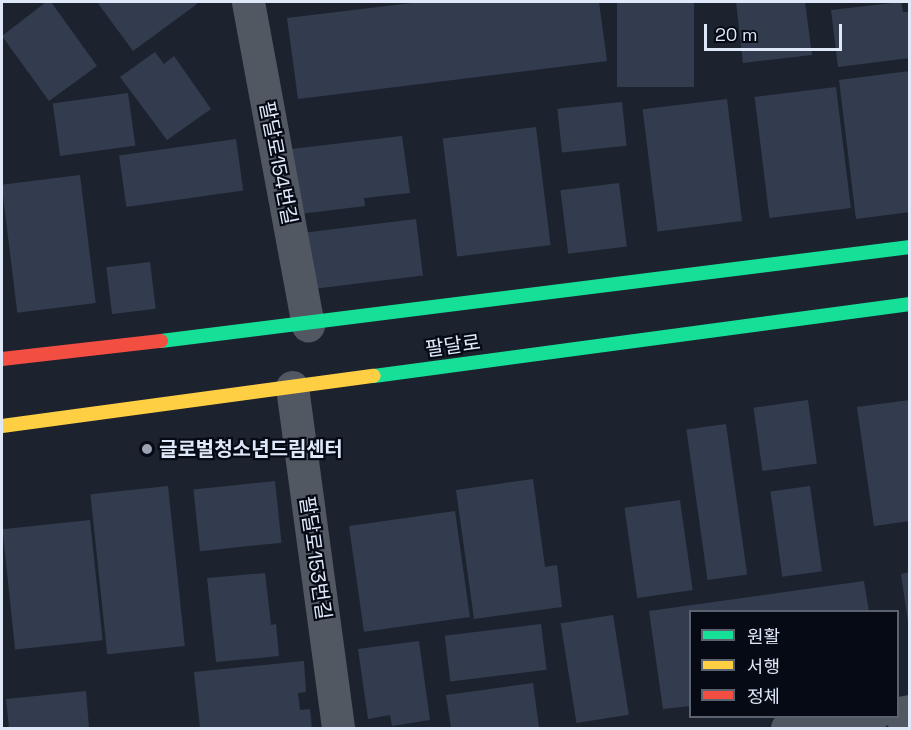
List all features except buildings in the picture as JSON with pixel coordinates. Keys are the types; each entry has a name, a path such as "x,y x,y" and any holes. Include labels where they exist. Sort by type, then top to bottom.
{"main road":[{"name":"팔달로","path":"2,359 309,325 909,247"},
{"name":"팔달로","path":"2,426 909,304"}],"street":[{"name":"팔달로154번길","path":"248,2 309,325"},
{"name":"팔달로153번길","path":"292,387 338,729"},
{"path":"787,729 865,718"}],"traffic: fast":[{"path":"161,341 910,247"},
{"path":"374,376 910,304"}],"traffic: slow":[{"path":"2,426 374,376"}],"traffic: jam":[{"path":"2,359 161,341"}],"place":[{"name":"글로벌청소년드림센터","path":"147,449"}]}
